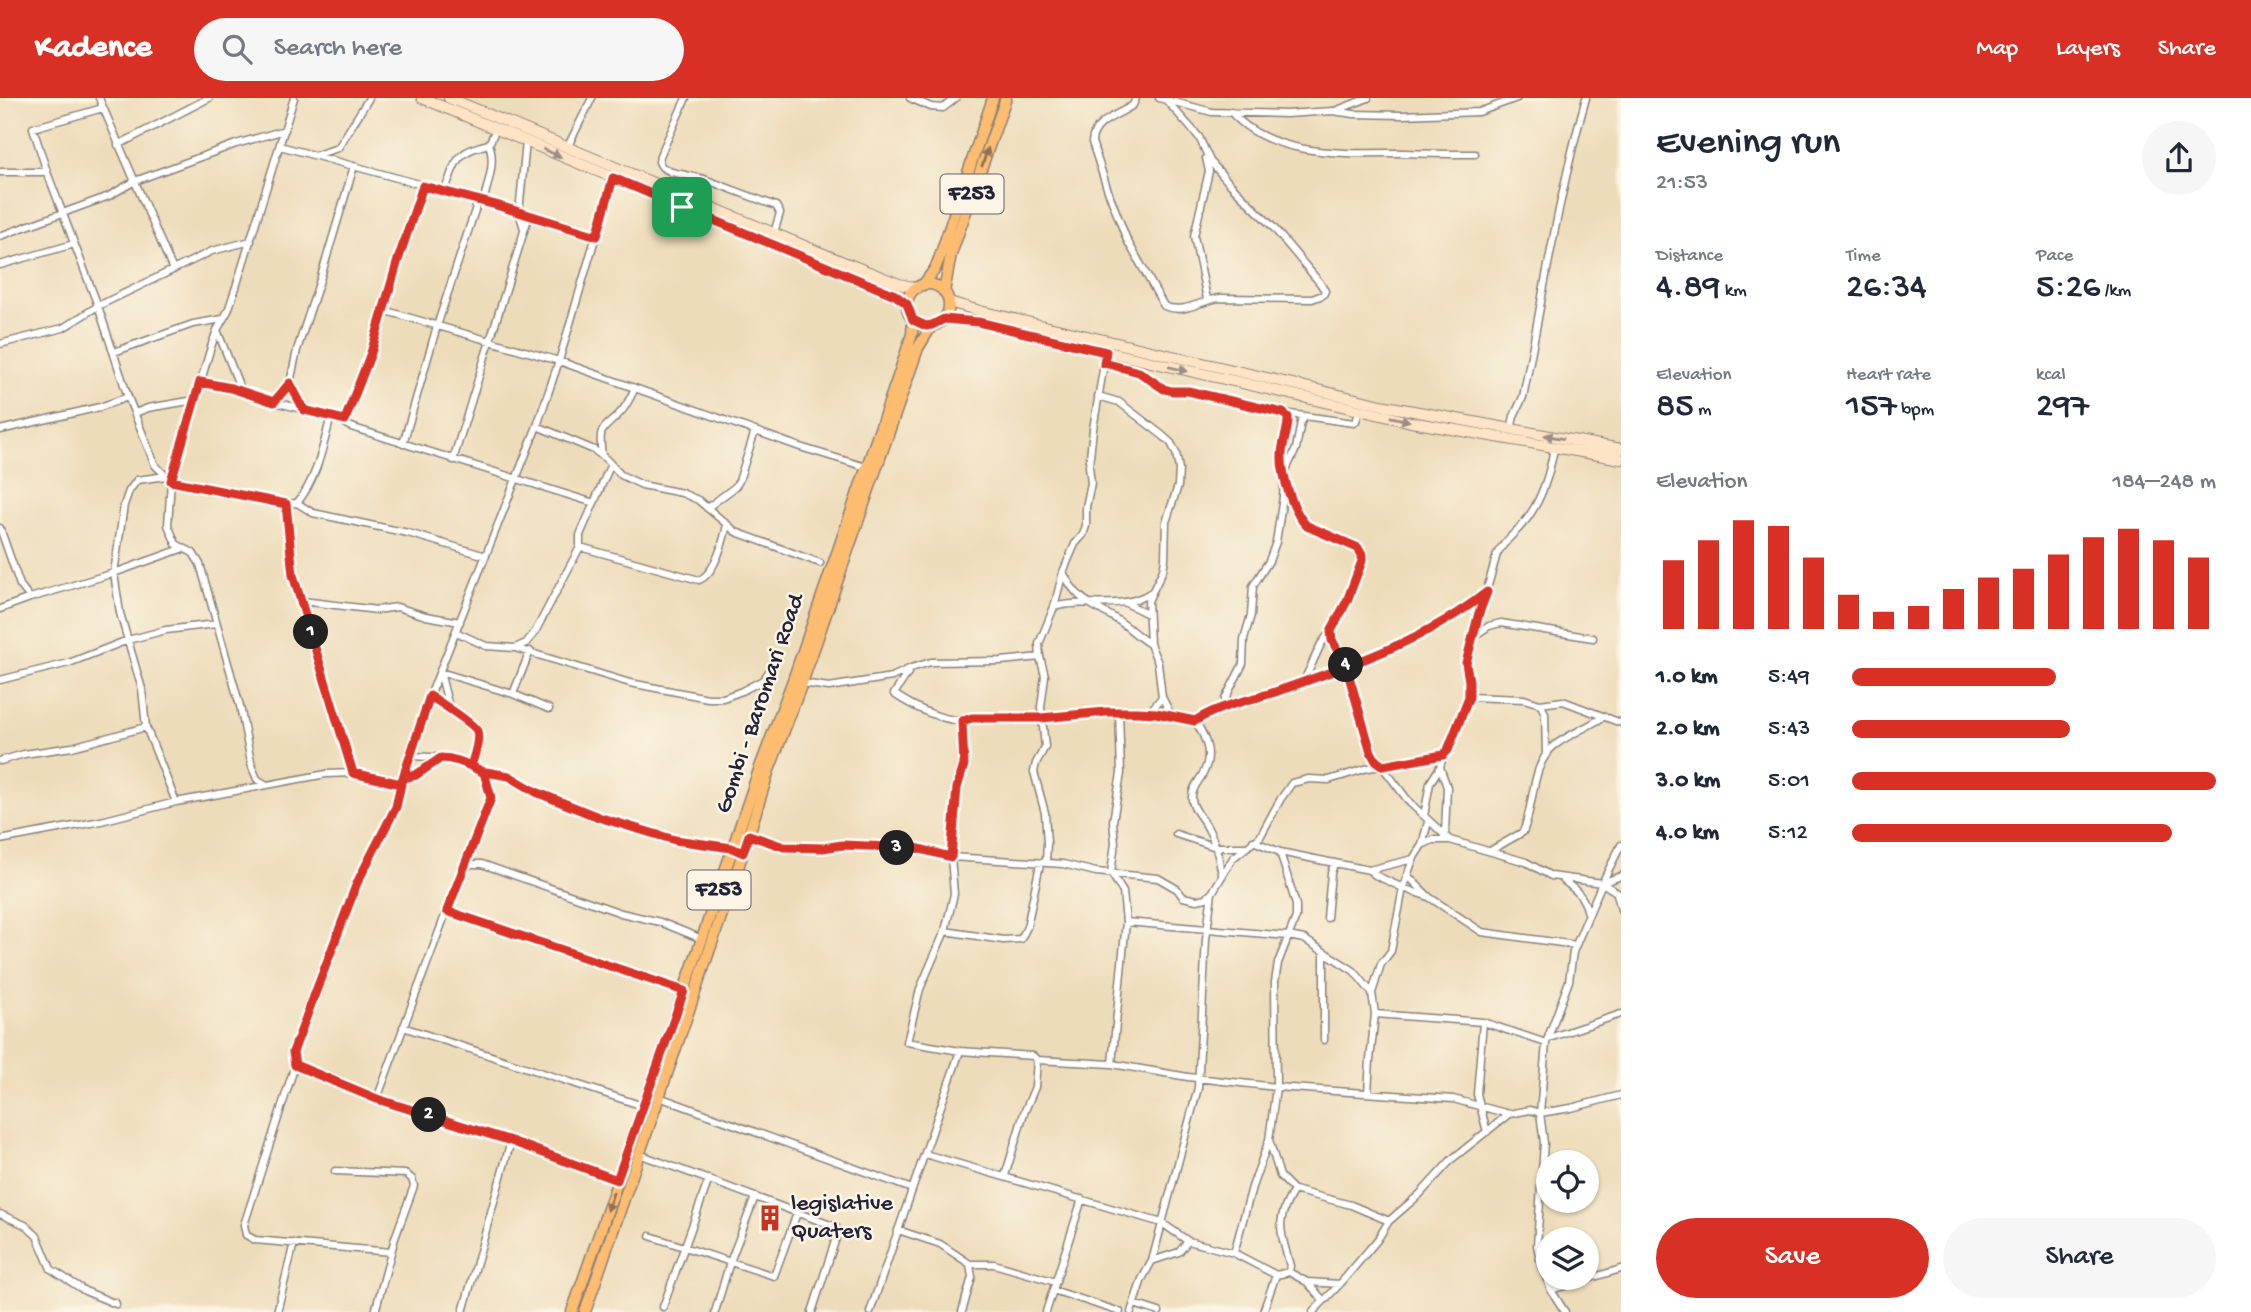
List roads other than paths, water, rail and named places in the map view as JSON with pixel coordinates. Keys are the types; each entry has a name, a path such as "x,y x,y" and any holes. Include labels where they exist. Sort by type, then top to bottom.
{"main road":[{"path":"422,98 568,146 899,284 937,286 946,297 980,311 1373,403 1621,449"},
{"path":"449,98 526,142 895,295 907,304 913,320 919,324 932,325 944,319 978,322 1105,357 1424,425 1621,459"},
{"name":"F253","path":"907,304 939,259 993,98"},
{"name":"F253","path":"944,319 949,308 946,297 951,254 1006,98"},
{"name":"F253","path":"871,469 912,334 913,320"},
{"name":"F253","path":"871,469 918,348 932,325"},
{"name":"Gombi - Baromari Road","path":"586,1312 617,1180 702,939 738,851 749,835 768,773 803,683 871,469"},
{"name":"Gombi - Baromari Road","path":"572,1312 639,1154 738,851 871,469"}],"street":[{"path":"99,98 173,270"},
{"path":"118,145 209,98"},
{"path":"267,785 257,779 252,767 240,706 200,564 192,553 176,544 168,525 168,478 217,330 228,311 294,98"},
{"path":"317,154 338,148 369,98"},
{"path":"568,146 592,98"},
{"path":"686,98 660,156 662,167 671,172 704,179 776,206 780,213 774,233"},
{"path":"910,98 931,107 943,108 956,98"},
{"path":"1136,98 1133,105 1098,126 1092,135 1092,142 1132,251 1142,264 1164,306 1170,309 1185,308 1207,299 1312,299 1323,295 1325,291 1273,227 1210,161 1199,137 1163,99"},
{"path":"1333,111 1367,98"},
{"path":"1163,99 1196,109 1231,112 1286,114 1333,111 1402,115 1479,112 1517,98"},
{"path":"1511,430 1523,397 1550,244 1586,98"},
{"path":"103,108 33,128 128,397 155,465 168,478"},
{"path":"1231,112 1243,126 1260,135 1314,150 1475,155"},
{"path":"444,192 454,163 465,152 489,144 499,125"},
{"path":"0,236 109,196 135,181 236,144 285,130"},
{"path":"524,229 519,212 526,142"},
{"path":"403,444 437,326 481,201 492,160 493,152 489,144"},
{"path":"280,146 317,154 597,236"},
{"path":"338,148 341,162"},
{"path":"1204,149 1209,171 1194,236 1207,299"},
{"path":"274,402 290,383 297,350 354,166"},
{"path":"0,172 47,172"},
{"path":"391,1252 255,1240 246,1235 244,1225 295,1065 293,1052 357,883 396,807 430,696 537,426 613,178"},
{"path":"423,186 371,353 345,420 347,425 594,503"},
{"path":"453,460 529,215"},
{"path":"0,344 62,328 98,306 212,251 251,241"},
{"path":"0,265 74,244"},
{"path":"383,310 559,361 871,469"},
{"path":"114,352 193,324 223,319"},
{"path":"217,330 241,390"},
{"path":"945,931 1003,940 1021,939 1027,927 1047,843 1045,813 1034,772 1045,747 1041,695 1045,676 1040,644 1063,572 1086,526 1093,429 1105,357 1172,391 1188,391 1283,413 1354,423 1360,410"},
{"path":"200,382 241,390 274,402 345,420"},
{"path":"290,383 304,410"},
{"path":"602,456 599,438 603,427 621,412 635,388"},
{"path":"1098,396 1119,402 1171,443 1176,453 1178,486 1166,522 1163,570 1148,601 1150,644 1158,663 1162,697 1172,717"},
{"path":"0,430 100,407 128,397"},
{"path":"135,412 195,400"},
{"path":"1226,706 1225,699 1243,664 1244,639 1251,615 1254,586 1269,561 1276,542 1285,472 1282,455 1288,423 1288,417 1283,413"},
{"path":"297,503 304,495 318,464 331,416"},
{"path":"1285,472 1296,449 1301,422 1305,417"},
{"path":"537,426 594,450 621,475 642,485 682,493 698,500 736,532 820,563"},
{"path":"707,508 735,488 755,431"},
{"path":"1368,1093 1375,1014 1372,993 1381,964 1391,951 1403,888 1413,859 1422,845 1430,783 1448,750 1469,697 1466,663 1497,554 1502,545 1529,517 1544,490 1554,448"},
{"path":"515,648 526,643 543,619 569,570 580,547 580,535 610,466"},
{"path":"176,802 146,727 142,689 120,613 114,573 124,505 137,480 168,478 286,504 297,503 313,513 408,533 486,556"},
{"path":"1284,482 1301,520 1307,526 1358,548 1362,555 1347,601 1321,644 1304,681"},
{"path":"286,504 293,575 353,773"},
{"path":"580,547 699,580 705,578 713,563 727,524"},
{"path":"0,528 20,585 30,597"},
{"path":"0,609 184,548"},
{"path":"1063,572 1074,593 1120,621 1150,644"},
{"path":"1054,607 1085,602 1126,603 1141,599 1152,592"},
{"path":"911,668 894,694 912,706 950,720 1041,718 1119,712 1149,713 1195,721 1209,712 1250,701 1390,650 1466,609 1487,592"},
{"path":"302,601 377,610 397,607 460,622"},
{"path":"1126,603 1148,614"},
{"path":"1466,609 1482,606"},
{"path":"1473,636 1500,623 1593,638"},
{"path":"0,680 69,663 128,640 166,630 216,624"},
{"path":"1331,631 1332,640 1346,666 1376,761 1383,766 1410,803 1450,841"},
{"path":"456,632 486,646 515,648 630,683 708,698 723,698 742,691 763,680 772,667"},
{"path":"513,694 530,653 526,643"},
{"path":"803,683 829,687 892,677 931,662 1000,661 1040,657"},
{"path":"440,672 513,694 549,709"},
{"path":"440,672 449,707"},
{"path":"430,696 449,707 477,731 477,744 471,766"},
{"path":"1149,713 1162,697"},
{"path":"1469,697 1524,699 1540,704 1563,701 1621,723"},
{"path":"1540,704 1545,713 1546,755"},
{"path":"1112,1064 1126,922 1123,892 1111,873 1115,843 1113,821 1121,773 1119,712"},
{"path":"1490,852 1523,832 1534,786 1546,755 1553,746 1603,717"},
{"path":"962,721 964,765 957,788 951,857 954,894 945,931 920,989 907,1042 960,1051 1033,1056 1037,1060 1112,1064 1188,1077 1276,1087 1453,1099 1509,1114 1571,1108 1621,1095"},
{"path":"1195,721 1205,736 1209,760 1195,786 1192,805 1208,828 1216,847 1222,874"},
{"path":"0,761 24,754 72,747 146,727"},
{"path":"411,755 449,758 484,772 509,776 536,792 598,817 675,840 738,851"},
{"path":"749,835 784,847 823,848 842,845 916,848 951,857 1043,863 1158,878 1177,889 1183,897 1206,898 1212,893 1233,858 1259,837 1292,783 1309,779 1329,780 1383,766 1443,755"},
{"path":"0,840 101,821 176,802 326,774 353,773 402,781 441,758"},
{"path":"1440,767 1447,787 1445,834"},
{"path":"377,1099 491,798 484,772"},
{"path":"1176,834 1216,847 1246,847"},
{"path":"1254,841 1280,852 1369,870 1413,859"},
{"path":"1422,845 1433,841 1450,841 1526,862 1561,879 1602,883 1621,876"},
{"path":"1538,1227 1544,1143 1540,1113 1548,1041 1569,981 1576,946 1588,913 1621,845"},
{"path":"1234,1253 1252,1187 1269,1140 1276,1087 1275,982 1278,963 1296,917 1296,905 1280,852"},
{"path":"463,869 471,864 482,864 621,913 660,922 702,939"},
{"path":"1327,918 1334,864"},
{"path":"1369,870 1403,888 1429,897"},
{"path":"1407,876 1429,897 1482,932 1576,946"},
{"path":"1561,879 1584,898 1588,913"},
{"path":"1602,883 1619,894 1621,910"},
{"path":"1131,1312 1142,1279 1152,1261 1198,1088 1206,939 1212,893"},
{"path":"447,911 684,991"},
{"path":"1126,922 1304,939 1354,971 1372,993"},
{"path":"1324,953 1324,1040"},
{"path":"1375,1014 1483,1023 1548,1041 1621,1014"},
{"path":"1483,1023 1477,1094 1487,1132"},
{"path":"403,1027 643,1106"},
{"path":"870,1312 960,1051"},
{"path":"1005,1176 1024,1113 1035,1087 1037,1060"},
{"path":"295,1065 377,1099 511,1141 617,1180"},
{"path":"659,1097 912,1189"},
{"path":"1313,1312 1378,1239 1389,1221 1420,1195 1452,1159 1509,1114"},
{"path":"1269,1140 1280,1176 1294,1190 1351,1205 1389,1221"},
{"path":"463,1312 511,1141"},
{"path":"639,1154 838,1229 812,1312"},
{"path":"925,1154 1161,1223 1188,1241 1234,1253 1276,1275 1289,1272 1307,1282 1323,1300"},
{"path":"335,1171 406,1174 412,1179 414,1186 391,1252 375,1312"},
{"path":"663,1307 709,1179"},
{"path":"1289,1272 1290,1266 1280,1225 1283,1207 1294,1190"},
{"path":"715,1312 730,1262 755,1197"},
{"path":"1046,1312 1082,1199"},
{"path":"650,1236 774,1276 797,1213"},
{"path":"0,1214 25,1224 37,1236 51,1269 85,1291 116,1304 115,1302"},
{"path":"898,1230 940,1244 970,1264 994,1264 1056,1282"},
{"path":"1152,1261 1179,1252 1188,1241"},
{"path":"277,1312 294,1244"},
{"path":"961,1312 972,1277 970,1264"},
{"path":"1599,1276 1621,1269"},
{"path":"1263,1312 1276,1275"},
{"path":"1307,1282 1340,1284"},
{"path":"1053,1290 1120,1312"},
{"path":"1551,1290 1565,1312"},
{"path":"1134,1304 1159,1312"}],"place":[{"name":"legislative Quaters","path":"770,1218"}]}
